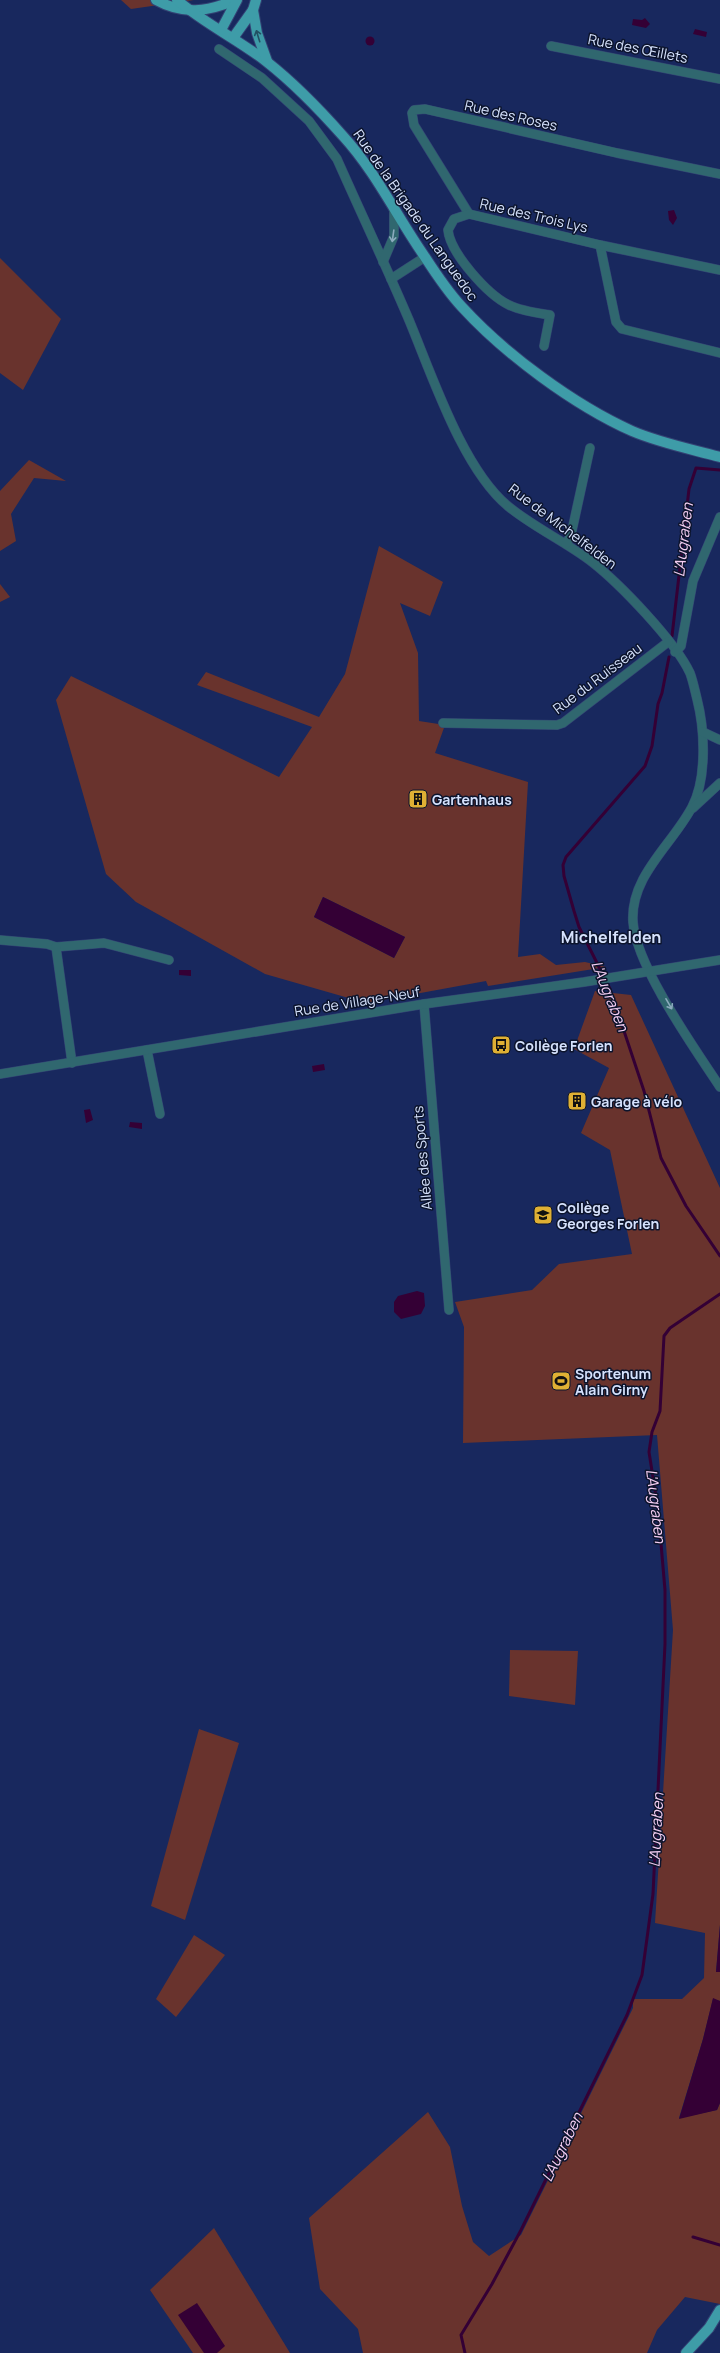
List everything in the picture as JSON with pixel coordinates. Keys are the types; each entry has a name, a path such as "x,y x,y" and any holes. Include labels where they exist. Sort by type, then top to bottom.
{"main road":[{"path":"156,0 169,7 190,11 208,10 236,0"},
{"path":"177,0 190,11"},
{"path":"221,30 236,0"},
{"path":"233,38 254,5"},
{"path":"254,5 256,33 267,62"},
{"name":"Rue de la Brigade du Languedoc","path":"190,11 221,30 267,62 314,104 345,138 372,174 425,257 460,306 492,338 555,386 605,417 634,431 720,456"},
{"path":"686,2353 709,2328 720,2310"}],"street":[{"name":"Rue des Œillets","path":"551,46 720,79"},
{"path":"219,49 262,78 310,121 337,159 383,262"},
{"name":"Rue des Roses","path":"469,214 414,124 412,113 414,110 425,109 617,153 720,174"},
{"path":"383,262 394,236 394,209"},
{"name":"Rue des Trois Lys","path":"544,346 550,316 518,308 497,297 482,282 452,245 449,237 450,224 459,216 469,214 600,245 720,270"},
{"path":"600,245 616,322 622,330 720,353"},
{"path":"391,279 425,257"},
{"name":"Rue de Michelfelden","path":"383,262 457,432 486,484 509,507 592,562 614,582 646,614 676,652 690,673 698,701 703,732 699,788 690,810 645,876 636,895 633,924 649,971 720,1087"},
{"path":"566,544 572,535 590,448"},
{"path":"676,652 681,646 693,582 720,517"},
{"name":"Rue du Ruisseau","path":"444,723 557,725 563,723 668,642"},
{"path":"703,732 720,740"},
{"path":"699,788 720,783"},
{"path":"690,810 720,783"},
{"path":"0,940 46,944 56,948 104,943 169,960"},
{"path":"56,948 72,1063"},
{"name":"Rue de Village-Neuf","path":"0,1074 424,1004 592,981 720,960"},
{"name":"Allée des Sports","path":"424,1004 449,1310"},
{"path":"147,1050 160,1114"}],"shaded area":[{"path":"121,0 194,0 131,9"},
{"path":"645,18 650,24 646,28 632,25 633,19 642,20"},
{"path":"695,29 707,32 706,37 693,34"},
{"path":"370,36 375,41 370,46 365,41"},
{"path":"674,210 677,218 673,225 669,220 668,211"},
{"path":"0,258 61,319 23,390 0,373"},
{"path":"29,460 66,481 34,478 11,514 16,541 0,551 0,491"},
{"path":"379,546 443,582 430,616 400,603 418,653 419,721 445,725 435,753 528,782 518,957 540,954 556,965 585,962 606,967 488,986 486,981 366,1003 265,974 136,902 106,874 56,700 71,676 279,777 312,727 197,685 206,672 319,717 345,674","holes":["323,897 405,937 394,958 314,917"]},
{"path":"0,584 10,597 0,602"},
{"path":"323,897 405,937 394,958 314,917"},
{"path":"179,970 191,970 191,976 179,975"},
{"path":"595,991 631,995 720,1188 720,1925 716,1972 720,1972 720,2001 713,1999 703,2039 679,2118 717,2110 720,2103 720,2304 685,2297 657,2330 647,2353 363,2353 358,2329 320,2289 309,2218 428,2112 450,2147 462,2206 473,2242 489,2256 521,2235 633,2008 633,1999 682,1999 704,1978 705,1933 655,1923 673,1630 657,1435 463,1443 464,1327 455,1302 532,1290 559,1264 632,1254 610,1150 581,1133 609,1068 574,1049"},
{"path":"324,1064 325,1070 313,1072 312,1066"},
{"path":"90,1109 93,1120 86,1123 84,1110"},
{"path":"130,1122 142,1123 142,1129 129,1127"},
{"path":"417,1291 424,1293 425,1306 421,1314 401,1319 394,1312 394,1302 398,1296"},
{"path":"510,1650 578,1651 575,1705 509,1696"},
{"path":"199,1729 239,1743 185,1920 151,1906"},
{"path":"720,1925 720,1972 716,1972"},
{"path":"194,1935 225,1955 176,2017 156,1999"},
{"path":"713,1998 720,2001 720,2103 717,2110 679,2119 703,2039"},
{"path":"214,2228 290,2353 193,2353 150,2290"},
{"path":"197,2303 225,2346 217,2353 204,2353 178,2315"}],"waterway":[{"name":"L'Augraben","path":"672,636 689,489 696,468 720,470"},
{"name":"L'Augraben","path":"669,657 662,693 658,704 652,746 645,766 566,857 563,865 564,876 579,927 610,989 644,1091 661,1158 686,1206 720,1256"},
{"name":"L'Augraben","path":"465,2353 461,2335 492,2284 521,2230 627,2015 642,1975 653,1894 665,1644 665,1590 658,1509 649,1452 652,1432 660,1411 664,1336 670,1328 720,1294"},
{"path":"693,2237 720,2245"}],"place":[{"name":"Gartenhaus","path":"418,799"},
{"name":"Collège Forlen","path":"501,1045"},
{"name":"Garage à vélo","path":"577,1101"},
{"name":"Collège Georges Forlen","path":"543,1215"},
{"name":"Sportenum Alain Girny","path":"561,1381"}],"district":[{"name":"Michelfelden","path":"611,937"}]}
